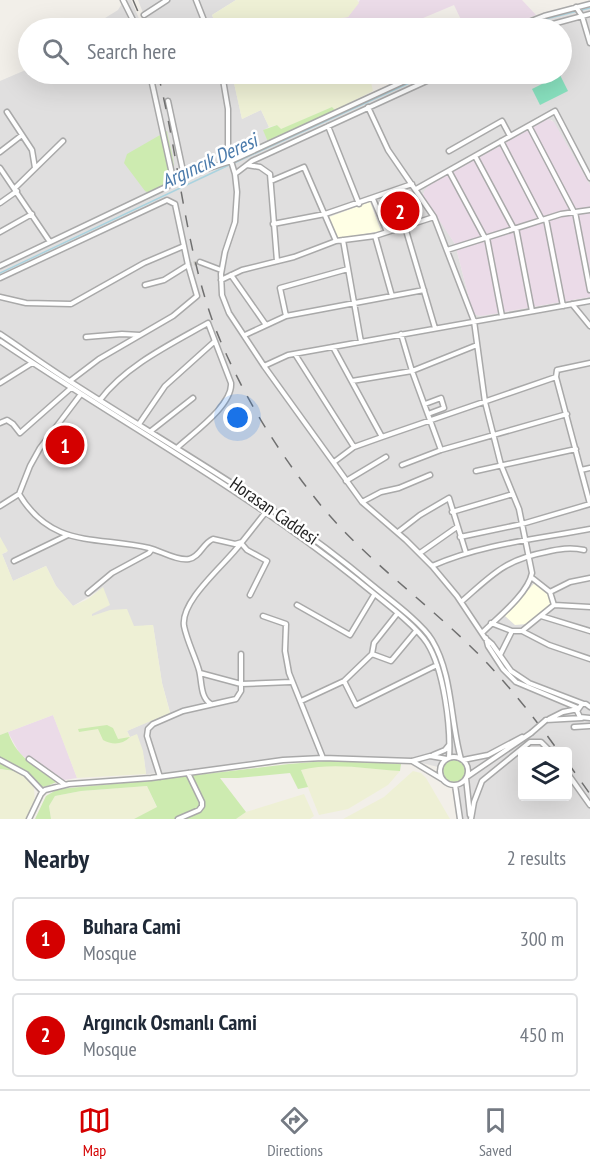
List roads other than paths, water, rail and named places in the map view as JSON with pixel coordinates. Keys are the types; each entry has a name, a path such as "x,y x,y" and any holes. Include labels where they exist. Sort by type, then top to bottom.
{"street":[{"path":"123,0 132,18"},
{"path":"144,15 167,0"},
{"path":"196,0 203,18"},
{"path":"539,18 590,4"},
{"path":"576,8 582,16 590,43"},
{"path":"572,19 590,14"},
{"path":"0,266 166,188 170,184 172,171 152,84"},
{"path":"224,84 228,109 228,151 237,192 236,216 221,280 226,309 362,502 398,532 432,566 511,671 522,680 588,706"},
{"path":"168,101 185,174 190,174 231,162 399,84"},
{"path":"234,171 420,84"},
{"path":"368,107 384,142 434,217 474,321 485,402 501,465 522,524 531,577 526,588 491,624 484,635"},
{"path":"416,189 555,111 590,178"},
{"path":"7,112 32,150 35,168"},
{"path":"449,152 502,122 510,136"},
{"path":"328,126 359,204"},
{"path":"529,126 574,212 590,290"},
{"path":"0,152 22,135"},
{"path":"0,203 63,141"},
{"path":"501,141 544,219 563,306"},
{"path":"475,156 515,229 532,311"},
{"path":"246,166 263,168 270,174 277,261"},
{"path":"271,181 304,167 336,241"},
{"path":"0,168 50,242"},
{"path":"449,171 486,238 502,316"},
{"path":"273,224 325,214 412,184"},
{"path":"373,199 387,232"},
{"path":"0,278 167,200 176,205 197,296 173,316 99,359 70,381"},
{"path":"447,250 544,219 590,210"},
{"path":"0,232 32,214"},
{"path":"221,280 242,270 294,257 336,241 375,236 434,217"},
{"path":"405,227 435,328"},
{"path":"375,236 392,296"},
{"path":"343,240 361,342"},
{"path":"0,297 26,303 71,304 144,262 184,246"},
{"path":"200,262 222,270"},
{"path":"145,285 164,280 188,265"},
{"path":"286,316 280,288 348,269"},
{"path":"231,275 266,326"},
{"path":"245,335 286,316 424,290"},
{"path":"264,366 282,357 295,354 590,301"},
{"path":"572,304 590,326"},
{"path":"100,400 113,383 130,370 208,323 231,383 231,393 214,414 178,447"},
{"name":"Horasan Caddesi","path":"0,333 70,381 252,495 326,548 426,632 434,643 444,669 461,759"},
{"path":"86,337 111,334 141,335"},
{"path":"401,334 441,450"},
{"path":"139,424 165,386 215,341"},
{"name":"Horasan Caddesi","path":"0,342 168,448 265,513 315,548 416,630 428,645 437,665 450,745 448,759"},
{"path":"352,381 412,371 477,345"},
{"path":"333,347 382,437"},
{"path":"295,354 354,447"},
{"path":"0,383 32,363"},
{"path":"460,537 522,524 590,504 556,377 557,370 590,363"},
{"path":"334,462 354,447 556,377"},
{"path":"0,423 7,420 20,433 71,388"},
{"path":"0,506 18,494 39,449 81,394"},
{"path":"151,431 193,398"},
{"path":"424,404 441,398 444,408 428,414"},
{"path":"402,465 441,450 567,414"},
{"path":"476,471 576,449"},
{"path":"346,481 386,457"},
{"path":"581,470 590,468"},
{"path":"362,502 381,492 430,476"},
{"path":"18,494 39,519 54,530 68,535 153,549 188,559 196,556 207,542 213,539 233,544 241,543"},
{"path":"452,512 513,494"},
{"path":"398,532 420,515 449,498 466,553"},
{"path":"211,704 205,699 200,673 184,626 185,615 205,581 225,563 265,513"},
{"path":"420,553 457,528"},
{"path":"432,566 466,553 590,529"},
{"path":"14,561 68,535"},
{"path":"241,543 247,550 267,561 250,595"},
{"path":"461,602 501,567 528,556 564,548 584,550"},
{"path":"88,593 112,573 153,549"},
{"path":"531,577 550,592 554,605"},
{"path":"550,592 570,582 590,578"},
{"path":"297,605 350,635 374,595"},
{"path":"522,631 554,605 590,607"},
{"path":"301,701 344,681 372,654 374,643 397,614"},
{"path":"263,616 286,624 285,651 291,682 301,701 323,758"},
{"path":"540,616 590,631"},
{"path":"491,624 512,632 522,631 549,645 590,659"},
{"path":"372,654 391,661 416,630"},
{"path":"500,656 512,632"},
{"path":"484,635 488,646 512,679 524,687 578,708"},
{"path":"160,777 147,736 149,728 183,711 236,699 240,694 241,654"},
{"path":"344,681 356,705 437,665"},
{"path":"200,673 241,684 291,682"},
{"path":"560,713 561,700"},
{"path":"412,761 448,783 461,783 546,720 560,713 588,706"},
{"path":"578,708 579,715 587,717"},
{"path":"546,720 587,717"},
{"path":"574,727 590,726"},
{"path":"429,756 461,759 488,755 531,733"},
{"path":"522,747 528,742 542,742 546,747"},
{"path":"30,819 43,792 64,784 160,777 283,760 323,758 412,761 446,750 450,745"},
{"path":"470,819 478,789 485,777 518,750"},
{"path":"29,759 64,784"},
{"path":"443,779 441,769 448,759"},
{"path":"461,759 468,768 470,819"},
{"path":"0,760 26,774 43,792"},
{"path":"178,819 199,810 202,806 188,773"},
{"path":"572,781 590,805"},
{"path":"455,784 460,819"}],"waterway":[{"name":"Argıncık Deresi","path":"550,18 590,8"},
{"name":"Argıncık Deresi","path":"234,163 407,84"},
{"name":"Argıncık Deresi","path":"0,273 229,165"}],"tunnel":[{"path":"188,265 200,262"}],"railway":[{"path":"133,0 141,18"},
{"path":"160,84 190,236 205,299 226,354 263,423 291,467 323,508 362,549 488,664 555,747"},
{"path":"572,769 590,794"}],"place":[{"name":"Argıncık Osmanlı Cami","path":"400,211"},
{"name":"Buhara Cami","path":"65,445"}]}
